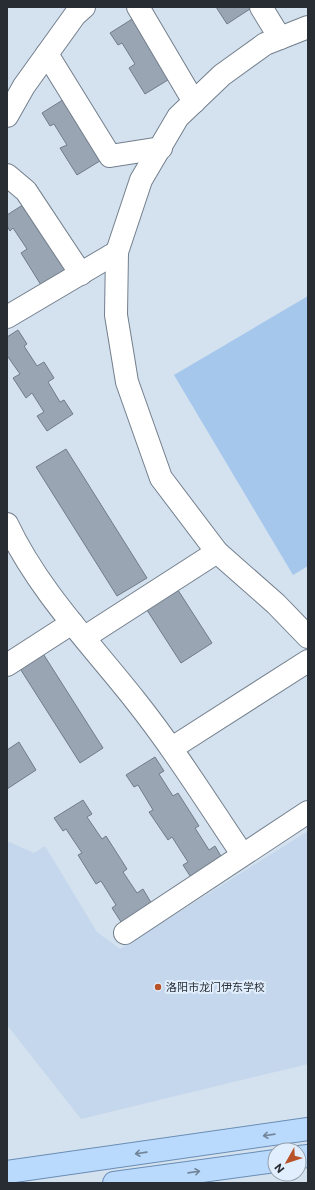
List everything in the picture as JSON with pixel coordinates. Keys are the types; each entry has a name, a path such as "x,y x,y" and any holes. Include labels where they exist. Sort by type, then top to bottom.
{"main road":[{"path":"7,1172 308,1129"},
{"path":"114,1183 267,1162"}],"street":[{"path":"7,116 24,86 75,15 84,7"},
{"path":"138,7 194,102"},
{"path":"261,7 280,38"},
{"path":"308,28 265,44 222,75 178,117 141,180 117,252 116,315 127,382 161,478 217,552 276,604 308,637"},
{"path":"47,54 110,156 160,148"},
{"path":"7,175 26,192 81,274"},
{"path":"7,317 117,252"},
{"path":"10,538 56,604 172,748 242,854"},
{"path":"7,665 78,630 217,552"},
{"path":"172,748 308,661"},
{"path":"124,933 308,812"}],"shaded area":[{"path":"308,296 308,566 293,575 174,375"},
{"name":"洛阳市龙门伊东学校","path":"308,831 308,1064 81,1119 7,1025 7,841 34,853 45,846 97,932 120,949"}],"building":[{"path":"216,7 253,7 227,24"},
{"path":"137,16 176,75 145,94 129,68 135,64 122,43 118,45 110,33"},
{"path":"69,96 108,156 77,175 60,148 67,145 54,124 50,126 42,113"},
{"path":"29,201 77,274 46,293 21,253 27,249 13,228 10,231 7,226 7,215"},
{"path":"18,330 27,344 24,346 37,366 44,362 54,378 48,382 60,402 64,400 73,414 47,431 37,416 44,412 32,393 26,398 13,378 20,374 8,357 7,358 7,337"},
{"path":"66,449 147,578 117,596 36,467"},
{"path":"176,587 212,643 181,663 145,607"},
{"path":"42,652 103,748 80,763 19,667"},
{"path":"19,742 36,770 7,789 7,750"},
{"path":"155,757 164,771 159,774 173,796 178,793 199,826 195,828 209,850 215,846 225,863 194,882 183,865 188,862 172,837 168,840 149,812 153,810 138,785 134,787 126,775"},
{"path":"83,800 92,814 87,817 102,839 106,836 127,869 123,872 137,893 143,889 153,906 123,925 112,908 116,905 101,881 96,884 78,855 82,853 66,829 63,831 54,818"}],"place":[{"name":"洛阳市龙门伊东学校","path":"158,987"}]}
